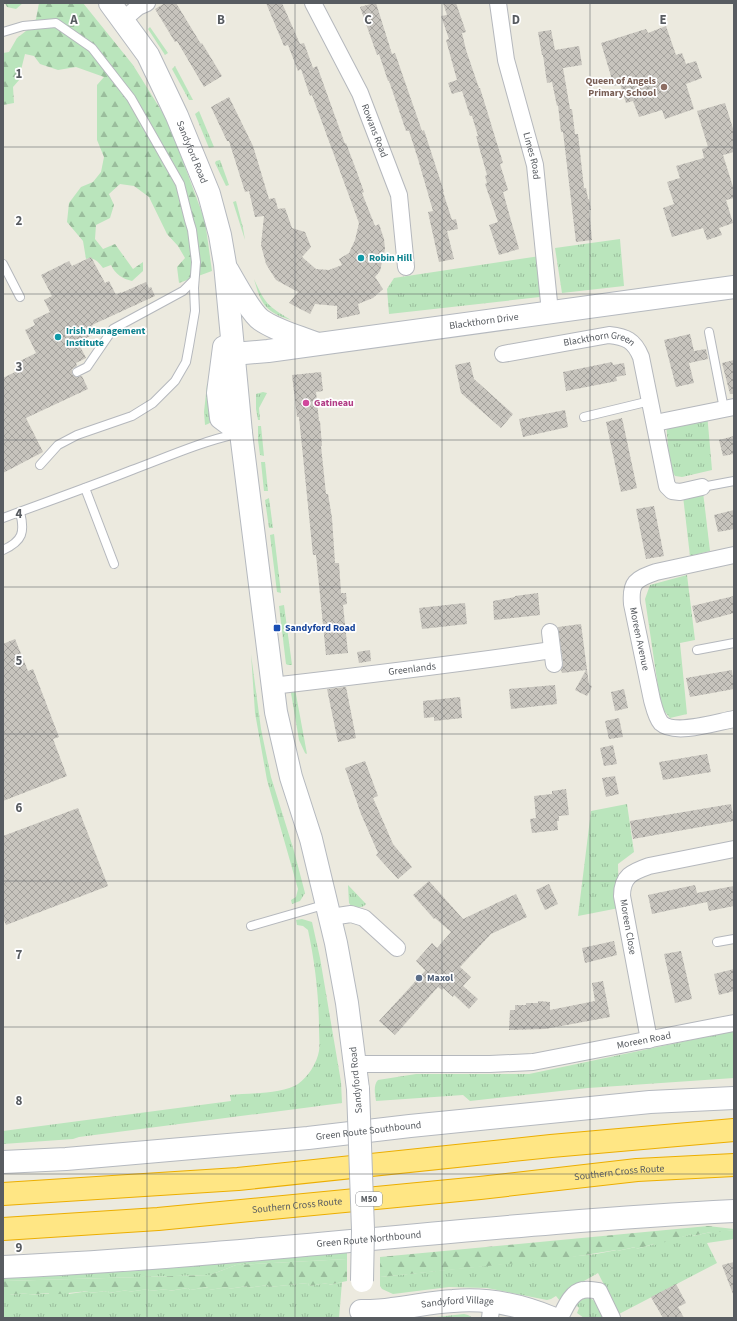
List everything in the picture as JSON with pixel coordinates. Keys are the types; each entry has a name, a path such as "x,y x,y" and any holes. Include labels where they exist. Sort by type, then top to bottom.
{"highway":[{"path":"3,1194 238,1179 551,1146 734,1130"},
{"name":"Southern Cross Route","path":"3,1229 158,1219 480,1188 637,1170 734,1165"},
{"path":"480,1188 526,1190 734,1178"}],"main road":[{"name":"Sandyford Road","path":"110,3 148,55 178,116 209,194 220,235 226,267 241,433 272,686 282,743 291,777 311,839 329,910 347,1003 356,1064 362,1201 361,1314"},
{"path":"226,267 247,303 260,320 281,331 318,344"},
{"name":"Blackthorn Drive","path":"233,354 318,344 734,287"},
{"name":"Sandyford Road","path":"230,318 222,355 218,394 222,418 241,433"},
{"name":"Green Route Southbound","path":"3,1162 300,1139 410,1126 650,1102 734,1098"},
{"name":"Green Route Northbound","path":"3,1267 183,1255 634,1217 734,1211"},
{"name":"Sandyford Village","path":"361,1314 454,1300 491,1310 536,1311 552,1318"}],"street":[{"path":"122,20 138,7 147,3"},
{"name":"Rowans Road","path":"313,3 360,93 399,195 406,267"},
{"name":"Limes Road","path":"498,3 506,60 535,165 550,312"},
{"name":"Blackthorn Green","path":"503,354 608,335 620,336 630,340 637,347 641,357 667,486 672,491 680,492 702,487"},
{"path":"654,423 729,408"},
{"name":"Moreen Avenue","path":"734,555 656,572 645,576 635,582 631,593 652,700 655,712 661,722 673,728 688,728 734,719"},
{"name":"Greenlands","path":"272,686 441,666 553,657 550,632"},
{"name":"Moreen Close","path":"650,1040 622,896 622,886 628,876 649,866 734,849"},
{"path":"329,910 364,918 396,948"},
{"name":"Moreen Road","path":"356,1064 518,1063 553,1058 734,1023"},
{"path":"560,1318 566,1305 577,1292 584,1289 599,1291 612,1318"}],"lane":[{"path":"3,32 23,26 56,23 92,48 127,93 180,184 194,240 196,262 194,280 195,311 189,346 186,362 175,381 153,403 132,416 77,435 58,445 40,465"},
{"path":"3,264 20,297"},
{"path":"77,372 87,367 114,329 183,291 194,280"},
{"path":"709,332 729,408"},
{"path":"584,417 650,401"},
{"path":"3,518 85,488 186,448 221,437 241,433"},
{"name":"Blackthorn Green","path":"702,487 734,481"},
{"path":"85,488 114,564"},
{"path":"3,550 14,546 22,536 23,524 20,512"},
{"path":"697,650 734,643"},
{"path":"251,926 329,910"},
{"path":"717,942 734,939"}],"green space":[{"path":"5,3 23,3 16,9 7,7"},
{"path":"39,3 83,3 133,65 169,123 205,221 212,271 179,283 177,267 185,258 178,246 167,234 149,197 134,186 120,184 109,194 114,205 110,218 96,225 95,239 103,249 115,244 133,269 143,262 143,271 132,281 120,276 111,265 103,268 94,259 86,259 83,241 67,222 69,203 81,187 93,182 101,172 104,157 97,140 97,85 104,77 76,67 58,70 40,64 34,56 25,54 20,79 13,87 14,103 3,105 3,53 9,52 17,38 31,27 36,19"},
{"path":"150,27 168,53 165,55 148,29"},
{"path":"175,66 193,100 189,100 172,69"},
{"path":"199,111 214,147 209,148 195,114"},
{"path":"220,160 229,185 226,186 215,163 216,161"},
{"path":"236,201 243,228 245,240 233,202"},
{"path":"620,239 624,286 562,293 555,248"},
{"path":"540,256 540,297 389,314 387,289 394,278"},
{"path":"254,279 261,294 268,304 291,320 275,314 265,306 259,295"},
{"path":"207,384 211,422 205,425 204,412"},
{"path":"263,392 267,393 259,408 260,420 258,420 256,394"},
{"path":"707,413 712,470 682,477 675,476 670,468 666,423"},
{"path":"258,426 261,426 264,456 260,455"},
{"path":"261,462 265,462 268,491 264,491"},
{"path":"703,492 710,551 690,556 683,496"},
{"path":"269,498 273,528 269,528 265,500"},
{"path":"274,534 281,593 277,592 270,535"},
{"path":"687,575 695,640 680,643 687,714 670,718 661,707 645,599 650,585"},
{"path":"284,605 292,665 286,664 279,606"},
{"path":"251,654 261,729 271,777 294,851 305,893 300,901 292,904 291,900 296,897 298,889 267,780 255,713"},
{"path":"295,689 307,754 305,753 299,740 291,693 291,691"},
{"path":"627,804 634,852 618,864 619,908 578,916 591,811"},
{"path":"348,885 366,904 363,907 351,906 349,903"},
{"path":"302,919 312,922 320,958 341,1082 342,1103 73,1139 3,1144 3,1131 231,1101 230,1095 284,1090 298,1084 309,1074 319,1051 319,1017 315,967 308,930 303,926 297,925 296,920"},
{"path":"734,1031 734,1078 588,1088 470,1101 463,1095 376,1101 375,1087 378,1080 416,1074 529,1074"},
{"path":"708,1226 734,1230 711,1232 692,1236 692,1234 636,1249 635,1247 566,1258 380,1277 380,1257"},
{"path":"734,1230 734,1239 707,1243 717,1263 619,1314 598,1273 570,1289 560,1301 556,1296 547,1300 487,1288 449,1287 393,1294 382,1289 380,1286 380,1277 596,1254 636,1247 636,1249 692,1234 693,1236 711,1232"},
{"path":"347,1250 347,1259 236,1265 210,1275 3,1281 3,1276"},
{"path":"347,1259 347,1281 328,1285 328,1283 309,1286 308,1283 269,1287 268,1285 248,1288 247,1286 228,1289 228,1287 209,1290 208,1287 190,1290 188,1288 168,1291 168,1289 149,1291 148,1289 109,1293 108,1291 88,1293 88,1291 49,1295 49,1293 9,1295 9,1293 3,1293 3,1281 210,1275 236,1265"},
{"path":"342,1282 339,1318 3,1318 3,1293 9,1293 10,1295 28,1293 29,1295 108,1291 109,1293 148,1289 149,1291 168,1289 169,1291 188,1288 190,1290 209,1287 209,1290 228,1287 228,1289 268,1285 269,1287 308,1283 309,1286 328,1283 329,1285"},
{"path":"585,1296 589,1297 595,1302 604,1318 584,1318 577,1313 579,1308 574,1303"},
{"path":"464,1314 473,1318 427,1318"}],"building":[{"path":"165,3 176,3 222,76 204,87 177,41 175,42 155,9"},
{"path":"266,3 282,3 300,44 304,43 313,68 317,66 364,192 362,193 375,226 379,224 384,239 385,249 380,271 375,277 383,289 373,298 358,304 360,314 337,319 337,306 315,304 310,314 289,303 298,292 276,280 266,264 261,245 264,216 255,217 249,191 245,192 229,141 227,141 211,107 229,97 253,146 269,199 275,198 278,209 285,208 292,228 305,232 311,247 302,257 316,269 329,270 342,265 339,259 349,253 355,240 359,223 312,95 310,96 301,69 298,71 288,45 284,46"},
{"path":"376,3 392,54 395,53 422,131 424,130 452,220 456,219 458,229 447,231 454,259 439,262 428,212 433,211 418,159 409,131 406,131 379,54 377,55 360,7"},
{"path":"443,3 456,3 466,32 462,33 466,50 480,88 503,163 500,164 508,190 503,192 519,249 499,255 489,225 498,222 485,184 487,183 485,176 487,175 476,136 478,136 462,91 452,94 448,83 457,80 446,40 449,39 441,16 447,15"},
{"path":"666,26 676,55 682,53 686,64 696,61 702,78 686,84 694,109 665,119 662,110 639,117 633,101 626,103 620,84 614,86 601,43 646,29 648,33"},
{"path":"551,30 555,50 579,46 582,65 563,68 570,109 572,109 575,134 578,134 584,188 586,188 591,210 589,210 592,240 576,242 563,132 561,132 558,105 557,106 552,82 547,83 538,32"},
{"path":"725,103 734,132 734,152 723,155 734,190 734,198 726,200 733,223 719,228 722,235 707,240 703,228 672,237 663,208 674,204 667,182 680,178 676,166 704,158 702,149 708,147 697,111"},
{"name":"Irish Management Institute","path":"91,257 105,283 109,281 116,295 146,282 149,288 151,287 155,296 92,325 96,333 78,342 86,358 76,363 77,366 72,369 72,374 76,377 82,376 88,389 26,418 43,452 3,473 3,378 21,369 18,362 36,353 25,330 35,325 33,320 50,312 44,300 52,296 41,275 69,261 72,266"},
{"path":"690,334 694,351 706,349 708,359 689,363 694,383 676,387 664,340"},
{"path":"734,360 734,394 730,394 722,363"},
{"path":"470,362 474,379 513,414 501,428 461,393 455,365"},
{"path":"612,362 613,365 624,363 626,375 616,377 617,381 566,391 563,372"},
{"path":"321,372 323,391 316,392 320,421 321,446 326,494 328,494 332,518 335,563 339,563 341,593 346,593 347,604 343,605 348,653 326,655 316,555 313,555 299,417 297,417 292,375"},
{"path":"565,410 568,427 523,437 519,419"},
{"path":"622,418 637,488 621,492 606,422"},
{"path":"734,436 734,454 723,456 719,440"},
{"path":"654,506 664,556 646,559 636,509"},
{"path":"734,510 734,529 718,532 714,515"},
{"path":"538,593 540,615 494,620 493,601"},
{"path":"734,596 734,613 696,623 692,606"},
{"path":"465,603 467,624 422,629 419,608"},
{"path":"581,624 589,685 592,686 587,696 575,690 586,670 562,673 561,670 563,663 558,627"},
{"path":"15,639 28,671 33,669 59,737 53,739 67,776 3,801 3,644"},
{"path":"370,650 371,661 359,663 357,652"},
{"path":"732,670 734,689 690,697 686,678"},
{"path":"555,685 557,704 511,709 509,689"},
{"path":"346,687 356,738 338,742 327,689"},
{"path":"624,689 628,708 615,711 611,692"},
{"path":"460,697 462,718 434,721 434,717 424,718 423,701"},
{"path":"619,718 623,737 609,739 605,721"},
{"path":"613,745 617,764 604,766 600,748"},
{"path":"707,754 711,772 663,780 659,762"},
{"path":"365,761 378,796 373,798 393,844 412,867 398,879 376,855 378,853 361,814 345,768"},
{"path":"615,776 619,794 606,797 602,778"},
{"path":"566,789 569,815 559,816 559,821 557,821 558,830 532,833 530,819 536,818 534,796 552,794 552,791"},
{"path":"731,804 734,821 633,839 630,821"},
{"path":"78,808 108,886 6,925 3,918 3,836"},
{"path":"429,881 463,919 516,894 527,917 491,934 460,967 471,977 463,986 478,999 469,1009 454,995 453,997 443,988 442,990 438,987 395,1035 379,1021 425,971 416,961 432,943 437,948 451,932 435,918 434,919 413,895"},
{"path":"549,884 558,904 545,910 536,890"},
{"path":"695,885 697,893 734,886 734,906 709,911 707,902 652,914 648,895"},
{"path":"614,941 617,955 585,963 582,948"},
{"path":"681,951 692,999 675,1003 664,954"},
{"path":"734,969 734,991 719,995 714,974"},
{"path":"603,981 610,1017 545,1029 509,1030 510,1010 515,1010 515,1005 538,1003 538,1001 550,1002 550,1010 595,1001 592,983"},
{"path":"734,1262 734,1293 733,1294 722,1265"},
{"path":"676,1284 686,1303 678,1307 684,1318 663,1318 651,1297"}],"place":[{"name":"Queen of Angels Primary School","path":"664,87"},
{"name":"Robin Hill","path":"361,258"},
{"name":"Irish Management Institute","path":"58,337"},
{"name":"Gatineau","path":"306,403"},
{"name":"Sandyford Road","path":"277,628"},
{"name":"Maxol","path":"419,978"}]}
